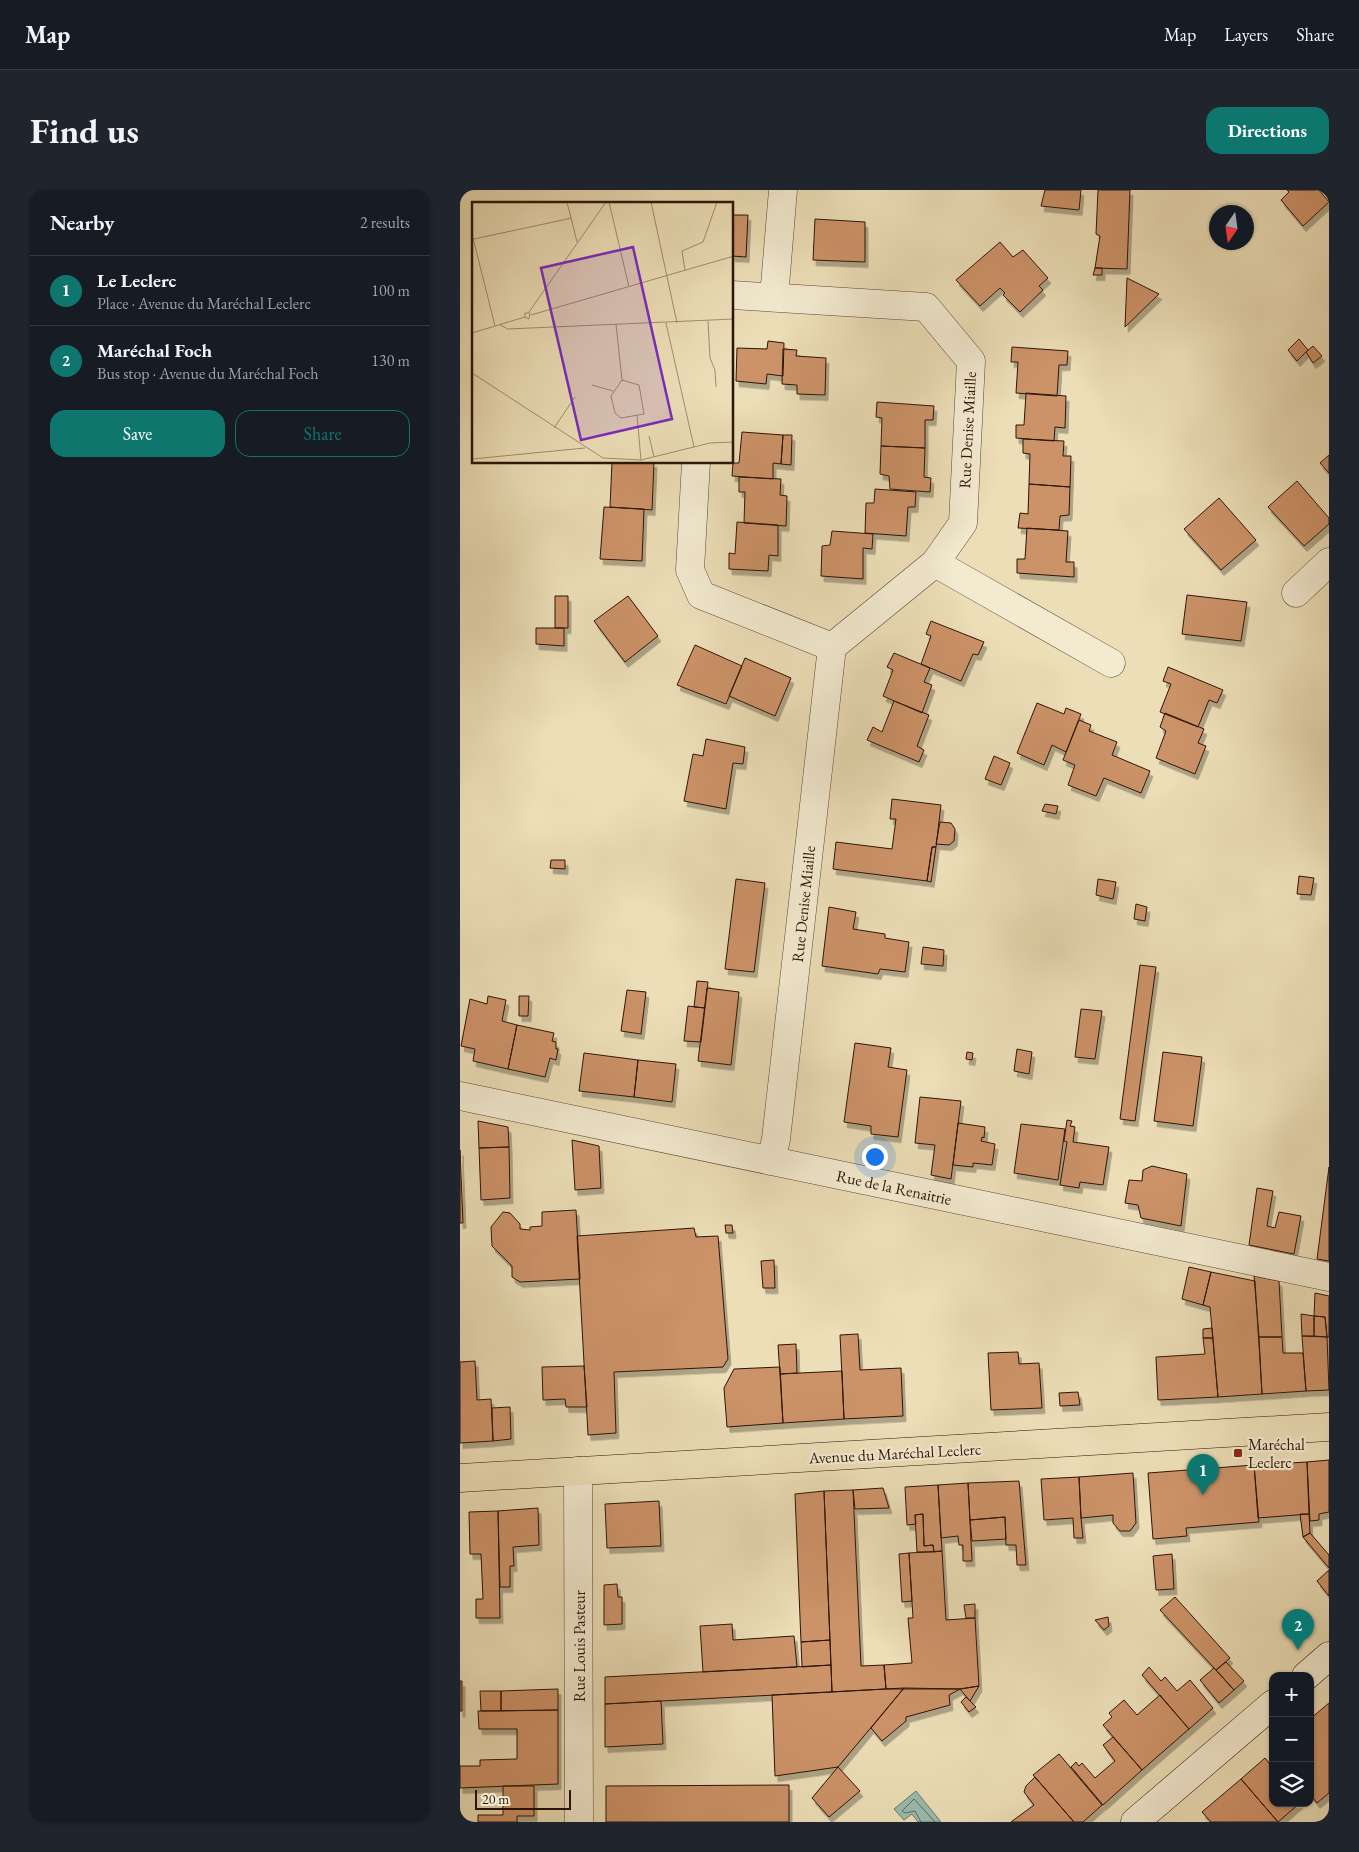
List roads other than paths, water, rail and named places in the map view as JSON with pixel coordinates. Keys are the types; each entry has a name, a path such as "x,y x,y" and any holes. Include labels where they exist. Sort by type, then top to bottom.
{"main road":[{"name":"Avenue du Maréchal Leclerc","path":"460,1478 1329,1426"}],"street":[{"path":"774,296 783,190"},
{"name":"Rue Denise Miaille","path":"734,295 774,296 926,307 971,361 962,523 934,563 832,647 776,1139 771,1162"},
{"path":"696,464 690,570 701,595 832,647"},
{"path":"1296,593 1329,562"},
{"path":"934,563 1111,663"},
{"name":"Rue de la Renaitrie","path":"460,1096 1329,1278"},
{"name":"Rue Louis Pasteur","path":"578,1471 580,1822"},
{"path":"1311,1672 1329,1656"},
{"path":"1135,1822 1269,1707"}],"water":[{"path":"916,1791 941,1822 918,1822 912,1814 904,1820 894,1809"}],"place":[{"name":"Maréchal Leclerc","path":"1238,1453"},
{"name":"Le Leclerc","path":"1203,1495"},
{"name":"Maréchal Foch","path":"1298,1650"}]}
